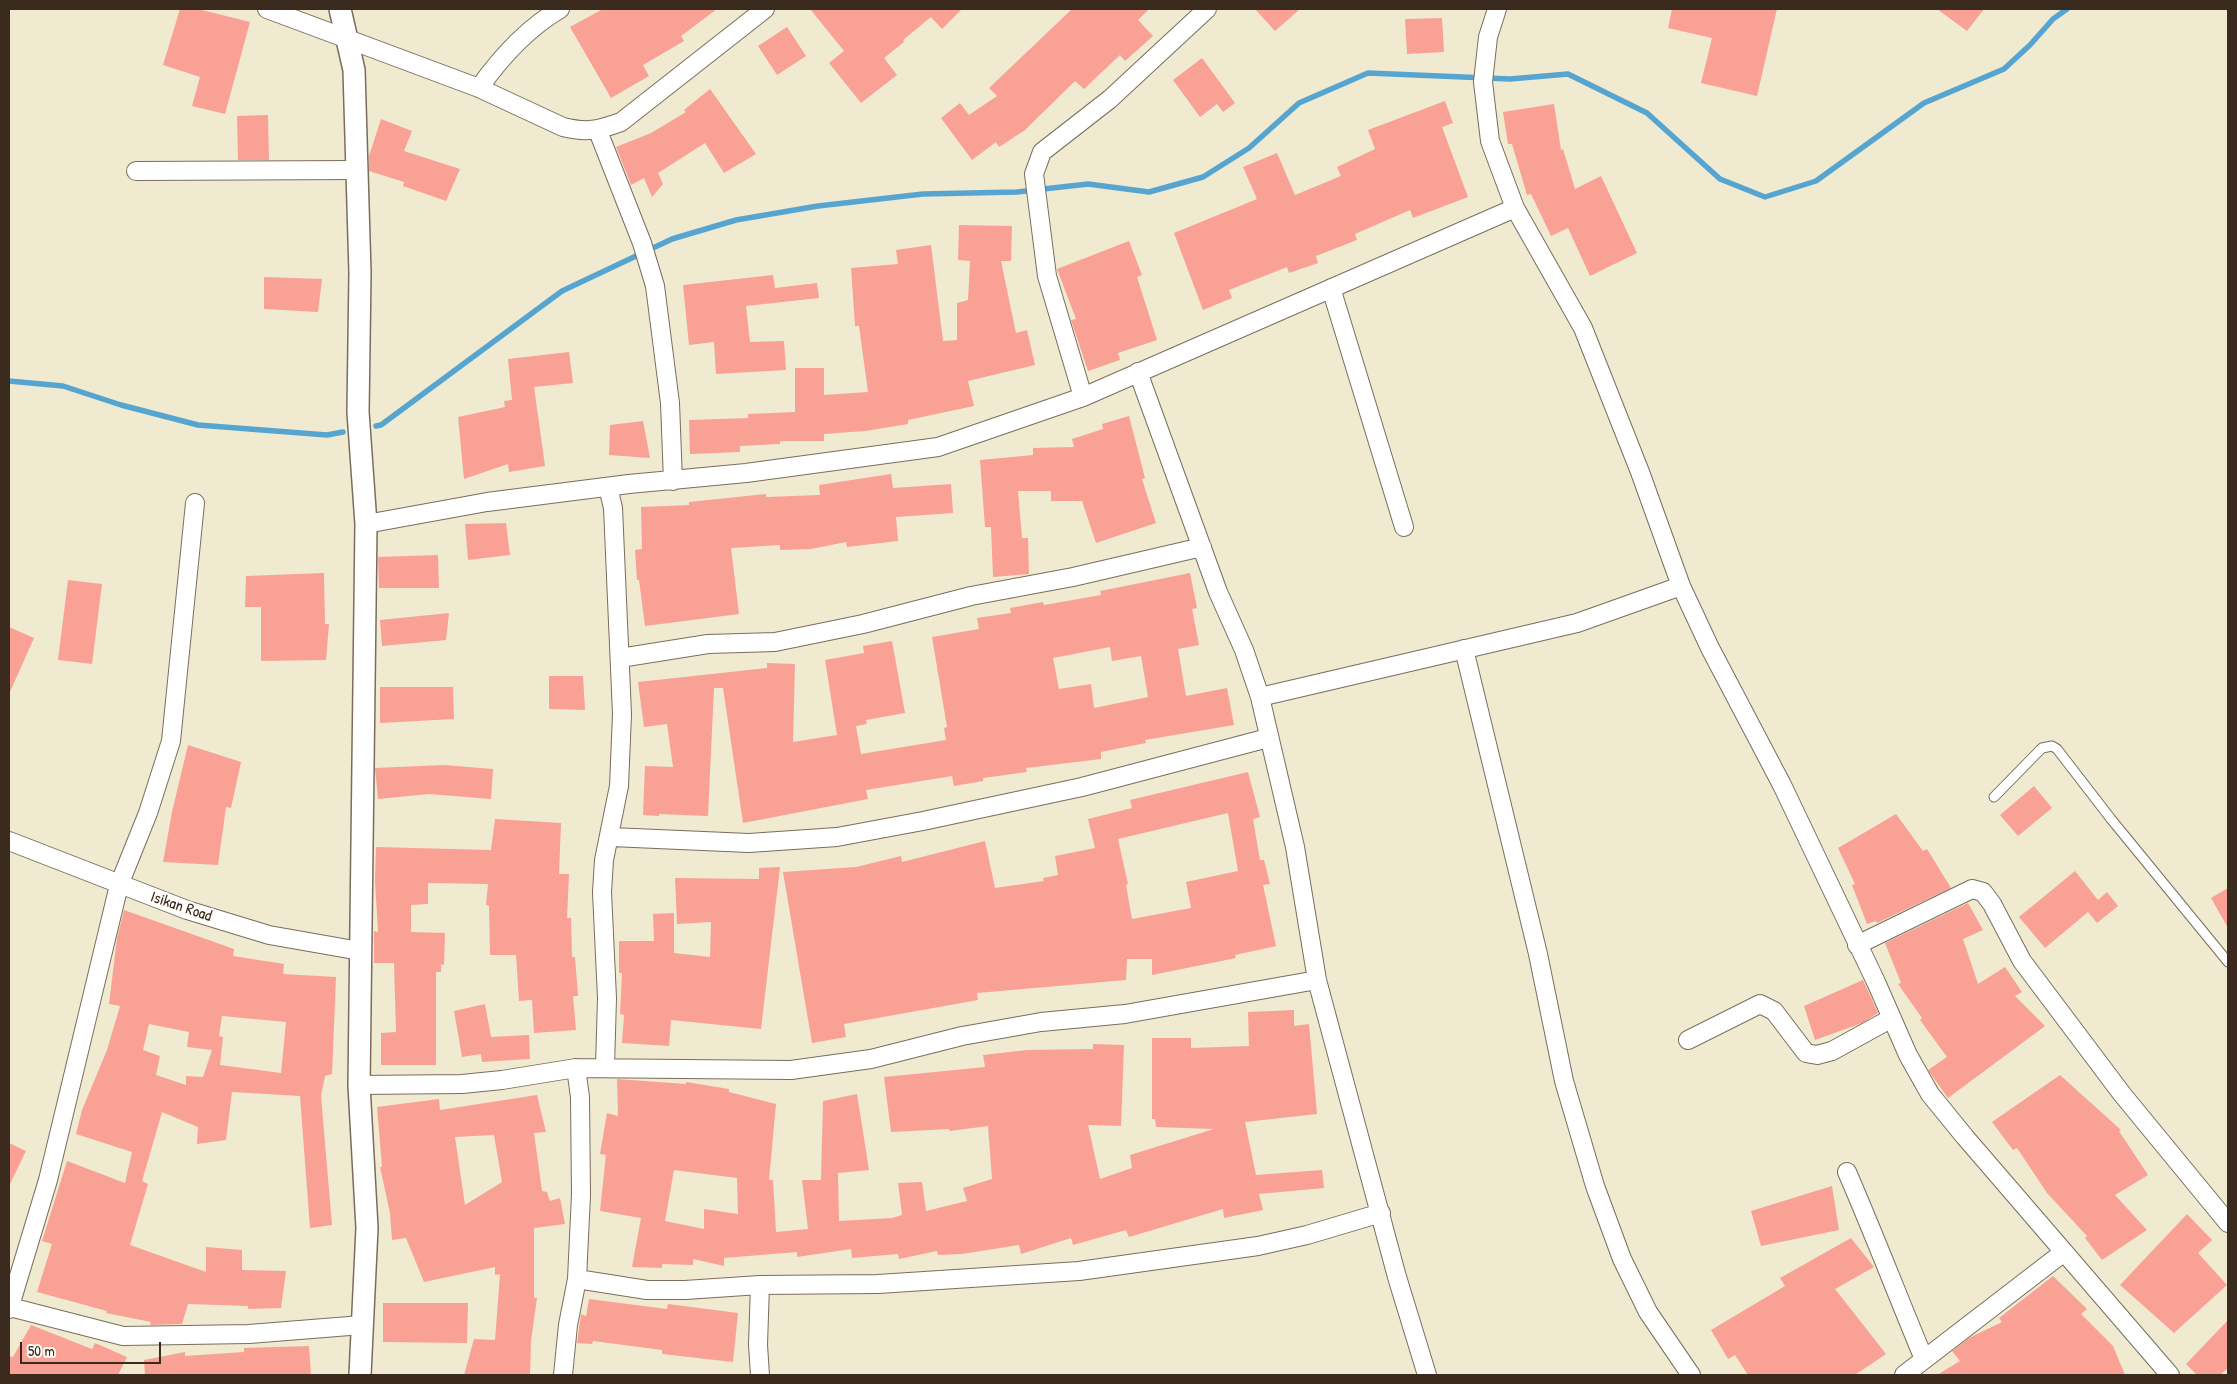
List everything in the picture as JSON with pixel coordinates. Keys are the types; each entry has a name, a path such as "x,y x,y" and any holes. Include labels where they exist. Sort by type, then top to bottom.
{"street":[{"path":"267,9 479,88 564,127 575,130 598,131 621,122 765,9"},
{"path":"340,9 354,70 360,272 358,412 366,524 359,1085 367,1228 360,1375"},
{"path":"479,88 500,59 532,28 560,9"},
{"path":"1083,397 1047,276 1034,174 1038,157 1110,100 1208,9"},
{"path":"1497,9 1488,37 1483,82 1490,140 1515,208 1583,328 1640,472 1681,586 1710,648 1782,785 1908,1055 1930,1094 2170,1375"},
{"path":"598,131 642,243 655,286 670,403 673,482"},
{"path":"136,171 357,170"},
{"path":"366,524 487,502 830,463 938,447 1083,397 1515,208"},
{"path":"1331,288 1404,527"},
{"path":"1138,372 1218,592 1244,650 1260,697 1268,738 1295,847 1317,980 1427,1375"},
{"path":"605,1067 607,998 602,892 604,860 611,837 619,786 622,714 614,508 608,487"},
{"path":"195,503 172,741 148,813 119,885 48,1180 9,1308 123,1336 249,1334 362,1325"},
{"path":"620,658 708,644 775,642 863,624 971,596 1073,577 1202,547"},
{"path":"1260,697 1344,679 1577,623 1681,586"},
{"path":"1464,649 1538,954 1564,1081 1594,1186 1622,1259 1648,1312 1691,1375"},
{"path":"611,837 749,844 837,837 923,821 1082,786 1268,738"},
{"name":"Isikan Road","path":"9,841 187,910 269,935 360,952"},
{"path":"1857,945 1972,889 1983,892 1992,904 2022,962 2122,1094 2228,1223"},
{"path":"359,1085 462,1084 502,1080 576,1068 791,1070 871,1059 962,1036 1041,1022 1125,1014 1317,980"},
{"path":"1688,1040 1760,1004 1774,1010 1806,1053 1817,1055 1832,1051 1892,1018"},
{"path":"563,1375 568,1325 577,1279 581,1175 580,1097 576,1068"},
{"path":"1847,1172 1869,1221 1886,1268 1924,1359"},
{"path":"577,1279 647,1290 878,1284 1079,1271 1258,1246 1307,1235 1381,1213"},
{"path":"1904,1375 2064,1252"},
{"path":"760,1286 758,1345 760,1375"}],"lane":[{"path":"1994,797 2042,748 2052,746 2057,749 2111,819 2228,962"}],"building":[{"path":"180,9 198,9 250,22 225,114 192,106 200,77 163,65"},
{"path":"603,9 717,9 681,36 684,41 643,65 649,76 611,98 570,27"},
{"path":"810,9 962,9 942,29 931,17 903,40 904,42 884,58 897,75 861,103 829,63 844,51"},
{"path":"1072,9 1149,9 1138,20 1153,36 1125,61 1120,55 1084,89 1075,81 1025,130 999,147 996,142 972,160 941,118 960,103 969,115 997,96 989,88"},
{"path":"1255,9 1300,9 1275,31"},
{"path":"1672,9 1777,9 1757,96 1701,83 1712,38 1668,28"},
{"path":"1937,9 1984,9 1967,31"},
{"path":"1442,18 1444,52 1407,54 1405,19"},
{"path":"787,27 806,56 777,75 758,46"},
{"path":"1202,58 1235,103 1223,112 1217,104 1200,117 1173,80"},
{"path":"710,89 756,154 724,173 705,143 658,173 663,184 652,197 644,178 631,185 616,147 651,133 686,112 684,110"},
{"path":"1445,101 1453,123 1442,127 1468,197 1413,218 1410,210 1355,234 1357,240 1316,256 1318,263 1289,273 1287,267 1229,290 1232,298 1203,310 1174,233 1257,199 1243,167 1277,153 1295,195 1341,176 1337,167 1375,149 1368,130"},
{"path":"1554,104 1561,150 1563,149 1575,189 1601,176 1637,253 1590,276 1568,228 1551,236 1531,194 1527,195 1512,144 1508,144 1503,112"},
{"path":"268,115 269,160 238,160 237,116"},
{"path":"381,119 412,131 404,151 460,169 446,201 403,186 404,182 369,171 369,156"},
{"path":"959,225 1012,226 1011,261 1001,261 1016,333 1027,330 1035,365 968,381 974,406 908,420 908,424 865,431 824,434 824,441 780,441 780,444 740,446 740,452 690,454 689,420 748,418 748,414 795,412 795,368 824,368 824,395 868,392 859,326 855,326 851,268 898,264 896,250 931,245 943,341 957,340 957,303 968,300 970,261 958,260"},
{"path":"1129,241 1142,275 1137,277 1157,340 1118,353 1120,360 1088,371 1071,320 1076,319 1057,269"},
{"path":"773,275 775,288 817,283 819,298 746,306 750,342 784,341 786,370 716,374 714,342 689,345 683,285"},
{"path":"264,277 322,279 318,312 264,309"},
{"path":"569,352 573,383 534,387 545,466 509,472 508,464 464,479 458,417 505,407 504,401 512,400 508,359"},
{"path":"1129,416 1145,478 1142,479 1156,523 1096,543 1082,501 1051,501 1051,491 1018,491 1022,538 1028,538 1029,574 993,577 991,527 985,527 980,460 1033,455 1033,448 1074,447 1072,439 1103,429 1102,424"},
{"path":"643,421 650,458 609,455 610,425"},
{"path":"891,474 893,488 951,484 953,513 896,517 898,541 847,547 846,542 811,549 780,550 780,545 731,548 739,614 645,626 639,580 637,580 635,550 642,549 641,507 689,505 689,502 766,494 766,497 820,495 819,485"},
{"path":"506,523 510,555 468,560 465,524"},
{"path":"438,555 439,588 379,588 378,557"},
{"path":"324,573 325,624 329,624 326,660 261,661 261,607 245,607 246,576"},
{"path":"1190,573 1197,608 1192,609 1199,645 1178,649 1186,696 1227,688 1234,725 1145,740 1146,743 1101,752 1101,759 1026,768 1027,772 983,778 983,781 954,786 952,776 866,790 868,799 743,823 723,688 714,688 708,816 643,815 645,766 673,767 667,724 644,727 638,682 767,668 767,663 795,664 793,742 837,735 825,660 864,653 863,646 892,641 905,713 866,720 867,724 856,726 861,754 946,740 944,728 947,727 932,637 979,629 977,618 1011,613 1010,608 1043,602 1044,605 1101,595 1100,591","holes":["1110,647 1112,661 1141,656 1148,697 1094,708 1091,684 1059,689 1053,658"]},
{"path":"68,580 102,584 92,664 58,660"},
{"path":"449,613 446,640 382,646 380,620"},
{"path":"9,627 34,638 9,694"},
{"path":"549,676 583,676 585,710 549,709"},
{"path":"380,687 453,687 454,719 380,723"},
{"path":"188,745 241,762 231,808 226,807 218,865 163,862 172,812"},
{"path":"444,765 493,769 491,799 429,794 378,799 375,768"},
{"path":"1248,772 1260,817 1253,819 1260,860 1264,860 1270,884 1263,885 1276,946 1235,955 1236,958 1152,975 1152,959 1127,959 1126,980 977,993 978,1000 844,1024 846,1037 812,1043 783,872 856,867 901,856 902,862 985,841 995,888 1044,881 1043,878 1058,875 1055,856 1095,848 1088,819 1132,808 1130,800","holes":["1228,813 1238,871 1186,882 1191,908 1132,919 1126,885 1128,884 1118,839"]},
{"path":"2034,786 2052,808 2018,836 2000,815"},
{"path":"1896,814 1923,851 1927,849 1951,888 1877,923 1876,921 1867,924 1852,885 1855,884 1838,848"},
{"path":"495,819 561,823 559,874 569,874 567,918 571,918 572,957 575,957 578,996 573,996 576,1030 534,1033 532,1000 519,1001 516,955 490,955 489,906 486,905 488,884 428,883 428,904 411,905 411,932 445,933 444,965 441,964 441,972 436,972 436,1065 381,1065 381,1033 396,1032 394,963 374,963 374,931 378,932 375,881 376,847 491,850"},
{"path":"780,867 761,1029 671,1020 669,1046 622,1043 624,1015 620,1014 622,973 619,973 619,941 654,941 653,914 674,913 674,953 710,957 711,922 677,924 675,878 759,879 759,868"},
{"path":"2075,871 2098,900 2107,892 2118,906 2097,923 2088,912 2045,948 2019,917"},
{"path":"2228,888 2228,928 2211,898"},
{"path":"1968,903 1983,930 1963,939 1978,984 2005,967 2022,992 2015,996 2045,1026 1948,1098 1928,1070 1947,1057 1920,1020 1922,1018 1898,984 1901,983 1885,943"},
{"path":"124,910 234,949 233,956 284,964 283,974 336,977 332,1074 325,1076 321,1096 332,1225 310,1228 300,1096 232,1092 226,1140 197,1144 198,1127 162,1112 142,1181 148,1184 130,1245 206,1272 206,1247 242,1250 242,1270 286,1271 281,1308 248,1309 248,1306 188,1304 182,1324 150,1325 151,1322 106,1313 107,1311 37,1292 52,1244 42,1241 67,1161 125,1183 132,1152 76,1134 82,1110 107,1050 120,1006 109,1004 117,938","holes":["222,1016 286,1022 281,1073 220,1065 223,1037 219,1036","149,1024 189,1032 187,1047 212,1050 203,1077 186,1076 186,1085 156,1075 160,1056 143,1050"]},
{"path":"1863,980 1878,1013 1862,1023 1815,1040 1804,1006"},
{"path":"485,1004 491,1037 529,1035 530,1059 482,1062 481,1054 462,1057 454,1011"},
{"path":"1294,1010 1294,1026 1309,1024 1317,1114 1245,1122 1256,1175 1322,1170 1324,1188 1259,1194 1263,1210 1224,1218 1223,1209 1129,1237 1126,1230 1073,1245 1071,1238 1021,1254 1019,1245 962,1254 938,1255 937,1251 899,1259 898,1254 852,1258 851,1249 797,1257 797,1252 724,1258 724,1266 693,1259 693,1265 662,1264 662,1268 632,1267 641,1218 600,1211 606,1155 600,1154 607,1113 618,1116 617,1079 686,1084 686,1082 729,1089 729,1092 776,1104 769,1180 773,1180 776,1232 808,1229 802,1180 821,1180 823,1101 857,1094 869,1170 838,1173 839,1221 892,1218 902,1215 898,1183 922,1182 926,1211 967,1201 963,1188 992,1179 988,1126 950,1131 949,1129 891,1132 884,1077 985,1067 983,1055 1027,1050 1093,1049 1093,1044 1124,1045 1121,1126 1088,1125 1100,1179 1132,1168 1130,1155 1214,1129 1156,1127 1155,1119 1152,1119 1152,1038 1191,1038 1191,1048 1249,1046 1248,1012","holes":["674,1170 737,1178 738,1214 704,1209 704,1229 665,1221"]},
{"path":"2060,1075 2121,1130 2119,1131 2148,1175 2115,1195 2147,1230 2102,1260 2085,1238 2087,1236 2047,1193 2017,1148 2013,1150 1992,1122"},
{"path":"537,1095 546,1132 534,1133 542,1191 547,1192 550,1201 560,1198 565,1224 534,1228 534,1298 537,1298 531,1341 530,1375 464,1375 474,1339 495,1340 500,1274 495,1275 495,1267 424,1282 406,1238 392,1240 390,1213 380,1167 382,1167 377,1107 439,1099 440,1110","holes":["494,1135 502,1182 465,1205 455,1137"]},
{"path":"9,1143 26,1151 9,1186"},
{"path":"1832,1186 1839,1230 1761,1246 1751,1211"},
{"path":"2187,1214 2212,1240 2198,1253 2227,1285 2174,1333 2120,1285"},
{"path":"1851,1238 1874,1267 1835,1289 1886,1354 1855,1375 1748,1375 1735,1355 1728,1359 1711,1330 1785,1286 1780,1278"},
{"path":"2053,1276 2087,1309 2081,1314 2113,1346 2125,1375 1937,1375 1960,1361 1952,1351 1969,1338 2002,1322 1999,1318"},
{"path":"589,1299 667,1309 668,1304 738,1313 733,1362 662,1354 662,1350 593,1341 592,1344 577,1343 581,1314 586,1316"},
{"path":"383,1303 468,1303 467,1343 383,1342"},
{"path":"2228,1320 2228,1368 2220,1375 2197,1375 2186,1364"},
{"path":"31,1325 92,1349 95,1343 127,1357 118,1375 9,1375 9,1356 13,1357"},
{"path":"309,1346 311,1375 145,1375 144,1360 185,1352 185,1356 244,1352 244,1348"}],"waterway":[{"path":"376,426 381,425 562,291 672,239 736,220 818,206 923,194 1017,192 1088,184 1149,192 1203,177 1249,148 1299,103 1368,73 1510,79 1568,74 1647,113 1720,179 1765,197 1816,181 1924,103 2004,69 2030,45 2053,19 2067,9"},
{"path":"9,381 63,386 121,405 198,425 327,435 343,432"}]}
